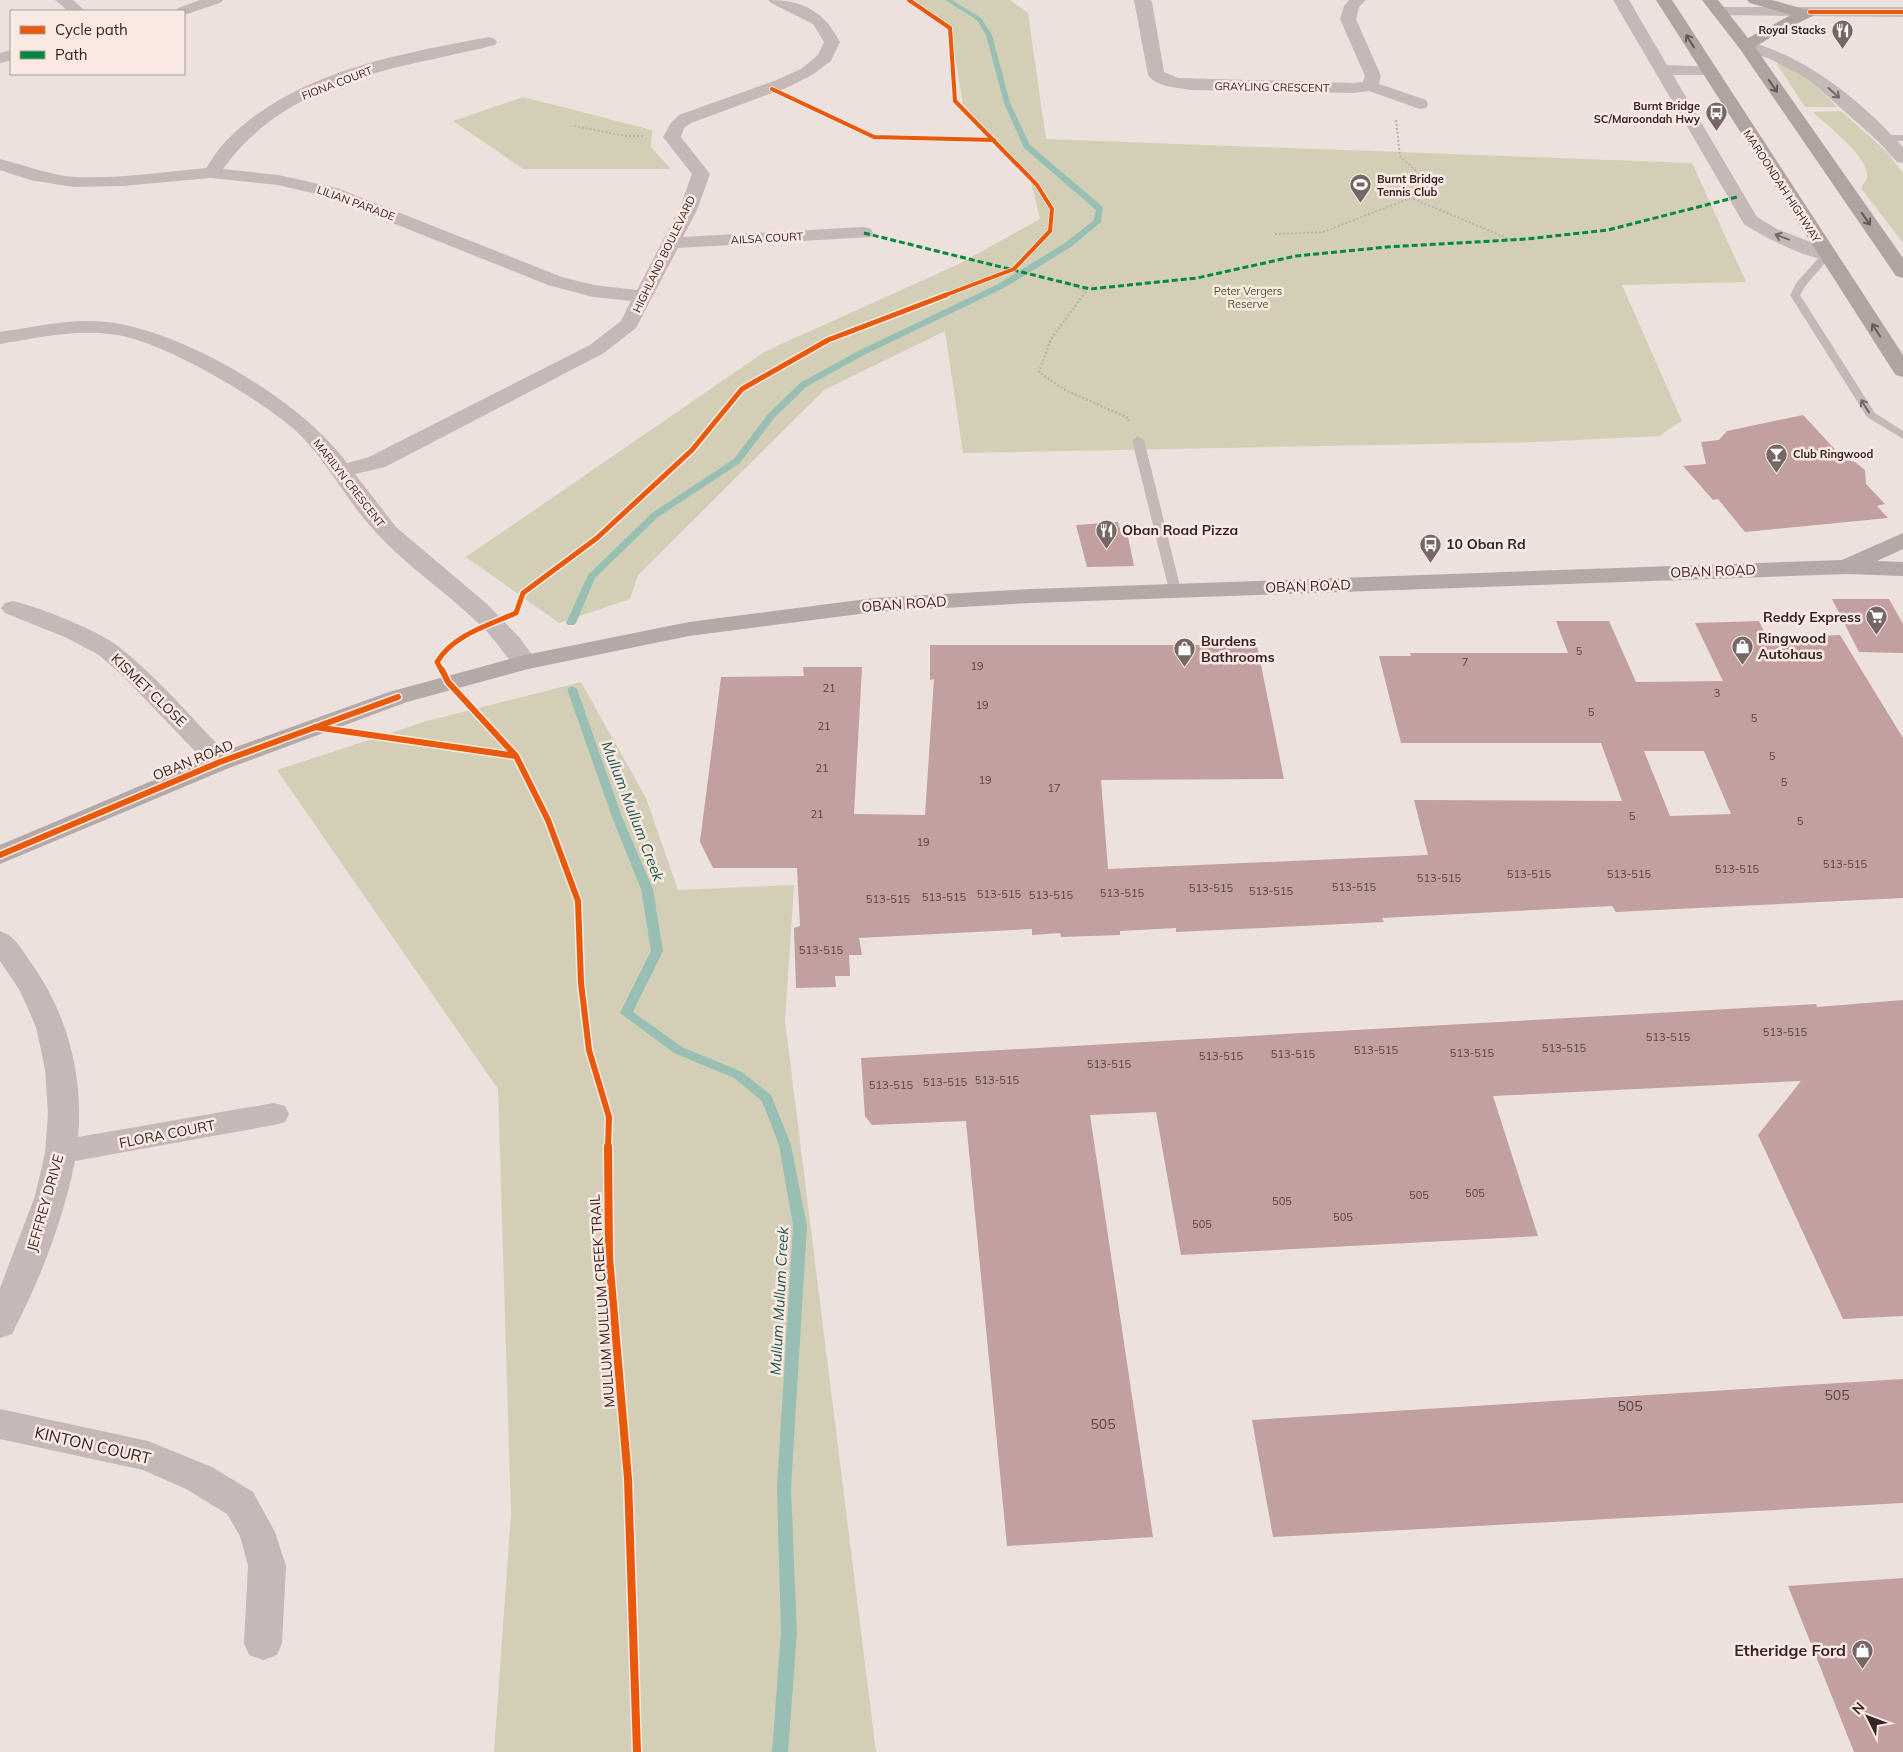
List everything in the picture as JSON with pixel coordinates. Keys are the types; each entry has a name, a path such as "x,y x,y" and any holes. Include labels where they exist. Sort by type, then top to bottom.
{"highway":[{"path":"1755,0 1804,12"},
{"path":"1668,6 1705,9 1746,46 1903,272"},
{"name":"MAROONDAH HIGHWAY","path":"1668,6 1903,371"},
{"path":"1746,46 1804,12"}],"main road":[{"path":"1847,567 1903,540"},
{"name":"OBAN ROAD","path":"1847,567 1903,558"},
{"name":"OBAN ROAD","path":"0,855 220,762 398,698 525,662 689,629 875,605 1175,590 1847,567 1903,569"}],"street":[{"path":"63,0 76,10"},
{"path":"185,10 216,0"},
{"name":"HIGHLAND BOULEVARD","path":"342,471 378,462 597,349 629,324 688,210 701,174 693,161 681,151 672,137 678,124 696,114 793,81 826,58 831,36 825,26 815,18 776,0"},
{"name":"GRAYLING CRESCENT","path":"1142,0 1144,2 1156,75 1168,87 1354,88 1370,86 1420,104"},
{"path":"1358,0 1352,6 1348,19 1372,76 1370,86"},
{"path":"1621,0 1750,220 1770,233 1827,255"},
{"path":"1705,9 1903,12"},
{"name":"FIONA COURT","path":"211,173 220,156 241,135 277,109 306,93 396,62 490,42"},
{"path":"1746,46 1774,55 1814,76 1884,138 1903,158"},
{"path":"1663,70 1708,70"},
{"name":"LILIAN PARADE","path":"0,164 30,175 74,182 122,181 211,173 278,180 331,192 555,281 593,291 643,296"},
{"name":"AILSA COURT","path":"671,244 864,233"},
{"name":"MARILYN CRESCENT","path":"0,338 86,326 132,331 162,342 254,390 296,419 326,451 386,530 493,624 514,646 525,662"},
{"name":"KISMET CLOSE","path":"13,608 76,634 108,650 133,672 220,762"},
{"name":"JEFFREY DRIVE","path":"0,941 36,991 46,1014 55,1044 63,1094 61,1152 42,1224 19,1285 0,1324"},
{"name":"FLORA COURT","path":"61,1152 274,1114"},
{"name":"KINTON COURT","path":"0,1424 148,1456 199,1478 240,1503 257,1532 267,1566 264,1643"}],"lane":[{"path":"1884,138 1903,138"},
{"path":"1827,255 1802,284 1795,296 1871,415 1903,436"},
{"path":"1138,440 1175,590"}],"path":[{"path":"574,126 626,136 652,135"},
{"path":"1400,156 1415,170 1419,182 1408,194 1411,198 1512,240"},
{"path":"1275,234 1323,232 1411,198"},
{"path":"1072,284 1086,292 1059,323 1043,351 1039,372 1063,389 1128,418 1138,440"}],"green space":[{"name":"Peter Vergers Reserve","path":"906,0 1010,0 1028,13 1046,139 1692,163 1746,282 1622,285 1682,421 1659,436 1536,442 963,453 945,331 824,390 638,575 630,599 559,623 466,557 766,351 959,264 1040,219 1030,178 963,104 950,28"},
{"path":"1779,62 1805,75 1837,107 1805,107 1777,64"},
{"path":"523,97 652,130 651,147 671,169 523,169 453,121"},
{"path":"1841,111 1886,151 1903,173 1903,243 1861,188 1867,178 1862,161 1846,142 1813,112"},
{"path":"581,682 646,798 678,890 794,885 785,1021 876,1752 494,1752 511,1514 498,1089 277,770 427,721"}],"building":[{"name":"Club Ringwood","path":"1803,415 1843,458 1855,462 1865,470 1866,484 1885,504 1877,506 1888,518 1745,532 1718,499 1713,500 1683,466 1706,464 1701,442 1719,440 1727,431"},
{"name":"Oban Road Pizza","path":"1118,522 1121,533 1127,532 1134,566 1087,567 1076,525"},
{"name":"Reddy Express","path":"1832,599 1889,599 1903,624 1903,653 1859,652"},
{"path":"1556,621 1609,621 1636,682 1723,681 1695,623 1759,621 1767,638 1840,635 1903,738 1903,898 1616,912 1612,906 1382,918 1384,922 1176,932 1176,928 1120,931 1120,935 1061,937 1060,933 1032,935 1032,929 859,938 862,955 849,955 850,976 835,976 836,987 796,988 794,928 800,926 797,868 713,868 700,842 721,677 804,676 803,667 862,667 854,814 925,815 934,679 930,680 930,645 1257,645 1284,779 1101,780 1108,869 1428,855 1414,800 1622,801 1601,743 1401,743 1379,656 1411,656 1410,653 1568,653","holes":["1644,751 1704,751 1731,814 1670,816"]},
{"path":"1903,1000 1903,1316 1843,1319 1758,1135 1801,1081 1493,1096 1538,1236 1181,1255 1156,1112 1090,1115 1153,1537 1007,1546 966,1121 872,1125 865,1116 861,1058 1816,1004 1817,1007"},
{"path":"1903,1379 1903,1503 1273,1537 1252,1420"},
{"name":"Etheridge Ford","path":"1903,1578 1903,1752 1854,1752 1788,1586"}],"waterway":[{"name":"Mullum Mullum Creek","path":"571,623 591,577 655,515 737,461 771,416 803,385 863,352 1001,286 1068,245 1097,222 1100,209 1027,146 1007,103 989,35 979,19 948,0"},
{"name":"Mullum Mullum Creek","path":"572,689 617,817 647,889 657,951 626,1013 678,1050 738,1075 767,1098 785,1145 800,1226 784,1488 789,1633 780,1752"}],"marked path":[{"path":"864,233 1090,289 1197,278 1296,256 1387,247 1527,239 1608,230 1737,197"}],"cycle path":[{"name":"MULLUM MULLUM CREEK TRAIL","path":"637,1752 628,1479 609,1257 607,1195 609,1117 589,1050 581,983 578,901 548,820 516,756 448,682 437,662 442,654 460,639 516,613 523,593 597,538 692,450 742,389 828,340 1014,269 1050,231 1052,209 1037,185 955,101 950,28 909,0"},
{"path":"1810,12 1903,12"},
{"path":"772,89 874,137 994,140"},
{"path":"0,855 220,762 398,697"},
{"path":"315,727 516,756"}],"place":[{"name":"Royal Stacks","path":"1842,49"},
{"name":"Burnt Bridge SC/Maroondah Hwy","path":"1716,131"},
{"name":"Burnt Bridge Tennis Club","path":"1361,204"},
{"name":"Club Ringwood","path":"1777,473"},
{"name":"Oban Road Pizza","path":"1106,549"},
{"name":"10 Oban Rd","path":"1430,563"},
{"name":"Reddy Express","path":"1877,636"},
{"name":"Ringwood Autohaus","path":"1742,665"},
{"name":"Burdens Bathrooms","path":"1185,668"},
{"name":"Etheridge Ford","path":"1862,1669"}]}
